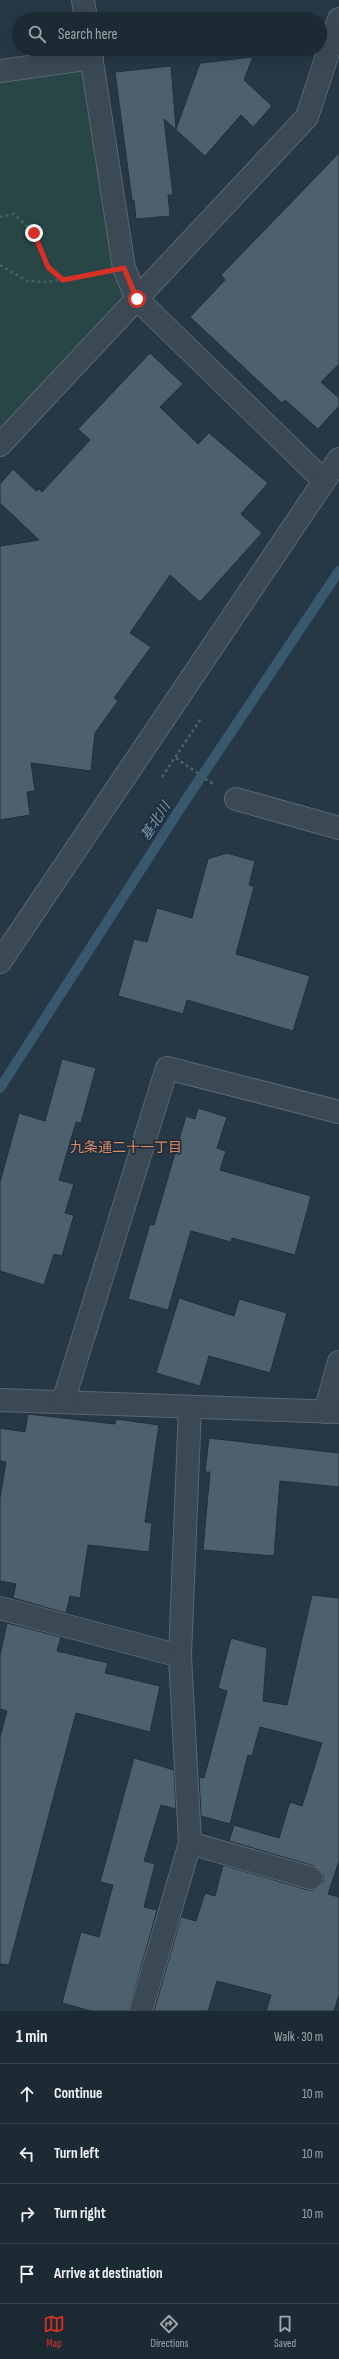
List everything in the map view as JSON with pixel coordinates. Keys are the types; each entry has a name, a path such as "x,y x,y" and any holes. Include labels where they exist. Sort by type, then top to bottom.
{"street":[{"path":"83,0 85,12"},
{"path":"327,56 339,19"},
{"path":"0,71 80,56"},
{"path":"91,56 124,268 137,299 323,480"},
{"path":"0,445 307,117 327,56"},
{"path":"0,962 323,480 339,459"},
{"path":"236,800 339,828"},
{"path":"63,1402 167,1068 339,1112"},
{"path":"0,1400 332,1412 339,1362"},
{"path":"141,2011 190,1843 180,1656 190,1407"},
{"path":"0,1608 180,1656"},
{"path":"190,1843 311,1878"}],"path":[{"path":"0,216 14,214 34,233 48,267 63,280"},
{"path":"0,265 27,281 48,282 124,268"},
{"path":"176,758 188,766"}],"green space":[{"path":"92,58 137,299 0,445 0,71"}],"building":[{"path":"253,57 244,80 272,106 253,127 241,115 205,156 164,119 173,195 168,195 170,216 136,219 134,200 132,200 115,72 171,66 176,129 200,63"},
{"path":"339,153 339,364 321,382 339,398 339,406 318,429 285,400 282,403 190,317 225,280 221,275"},
{"path":"150,353 183,384 160,407 198,444 209,433 268,483 241,514 262,533 200,602 170,575 130,633 151,647 114,698 118,701 95,733 91,771 31,763 35,791 27,792 30,815 0,820 0,546 39,540 0,503 0,484 13,469 36,491 39,489 42,492 90,440 78,429"},
{"path":"227,853 255,861 249,885 254,887 236,954 310,976 293,1031 187,1000 183,1014 118,996 134,939 147,942 157,908 192,918 208,859"},
{"path":"62,1059 96,1068 81,1123 76,1122 59,1180 74,1184 65,1213 74,1215 62,1256 54,1254 44,1285 0,1271 0,1182 19,1113 45,1121"},
{"path":"198,1108 227,1117 217,1148 226,1151 220,1170 311,1196 295,1255 232,1238 231,1242 191,1231 168,1310 128,1299 150,1224 154,1225 186,1116 195,1119"},
{"path":"179,1298 234,1316 239,1299 287,1313 270,1373 209,1356 200,1386 156,1373"},
{"path":"28,1414 115,1424 116,1419 159,1425 145,1522 152,1523 149,1552 88,1545 80,1598 70,1596 66,1613 13,1598 16,1584 0,1581 0,1498 6,1462 0,1461 0,1428 25,1432"},
{"path":"209,1438 339,1453 339,1487 280,1481 274,1556 203,1550 210,1472 205,1472"},
{"path":"312,1595 339,1598 339,1861 328,1894 339,1897 339,1995 334,2011 266,2011 271,1995 217,1981 208,2011 154,2011 181,1917 196,1921 205,1893 215,1896 223,1865 308,1890 314,1890 323,1882 323,1875 314,1866 229,1841 234,1825 279,1838 290,1802 302,1806 322,1743 260,1727 252,1756 248,1755 230,1824 201,1816 199,1777 204,1778 227,1691 218,1688 231,1638 267,1648 263,1701 287,1705"},
{"path":"7,1623 61,1637 57,1651 108,1663 105,1673 160,1686 150,1732 76,1713 9,1965 0,1964 0,1737 7,1711 0,1709 0,1655"},
{"path":"134,1758 174,1770 176,1809 161,1805 144,1861 155,1864 144,1907 157,1910 129,2011 91,2011 62,2003 81,1932 99,1937 113,1885 100,1882"}],"waterway":[{"name":"基北川","path":"0,1088 187,798 339,571"}],"district":[{"name":"九条通二十一丁目","path":"126,1147"}],"route":[{"path":"34,233 48,267 63,280 124,268 137,299"}]}
